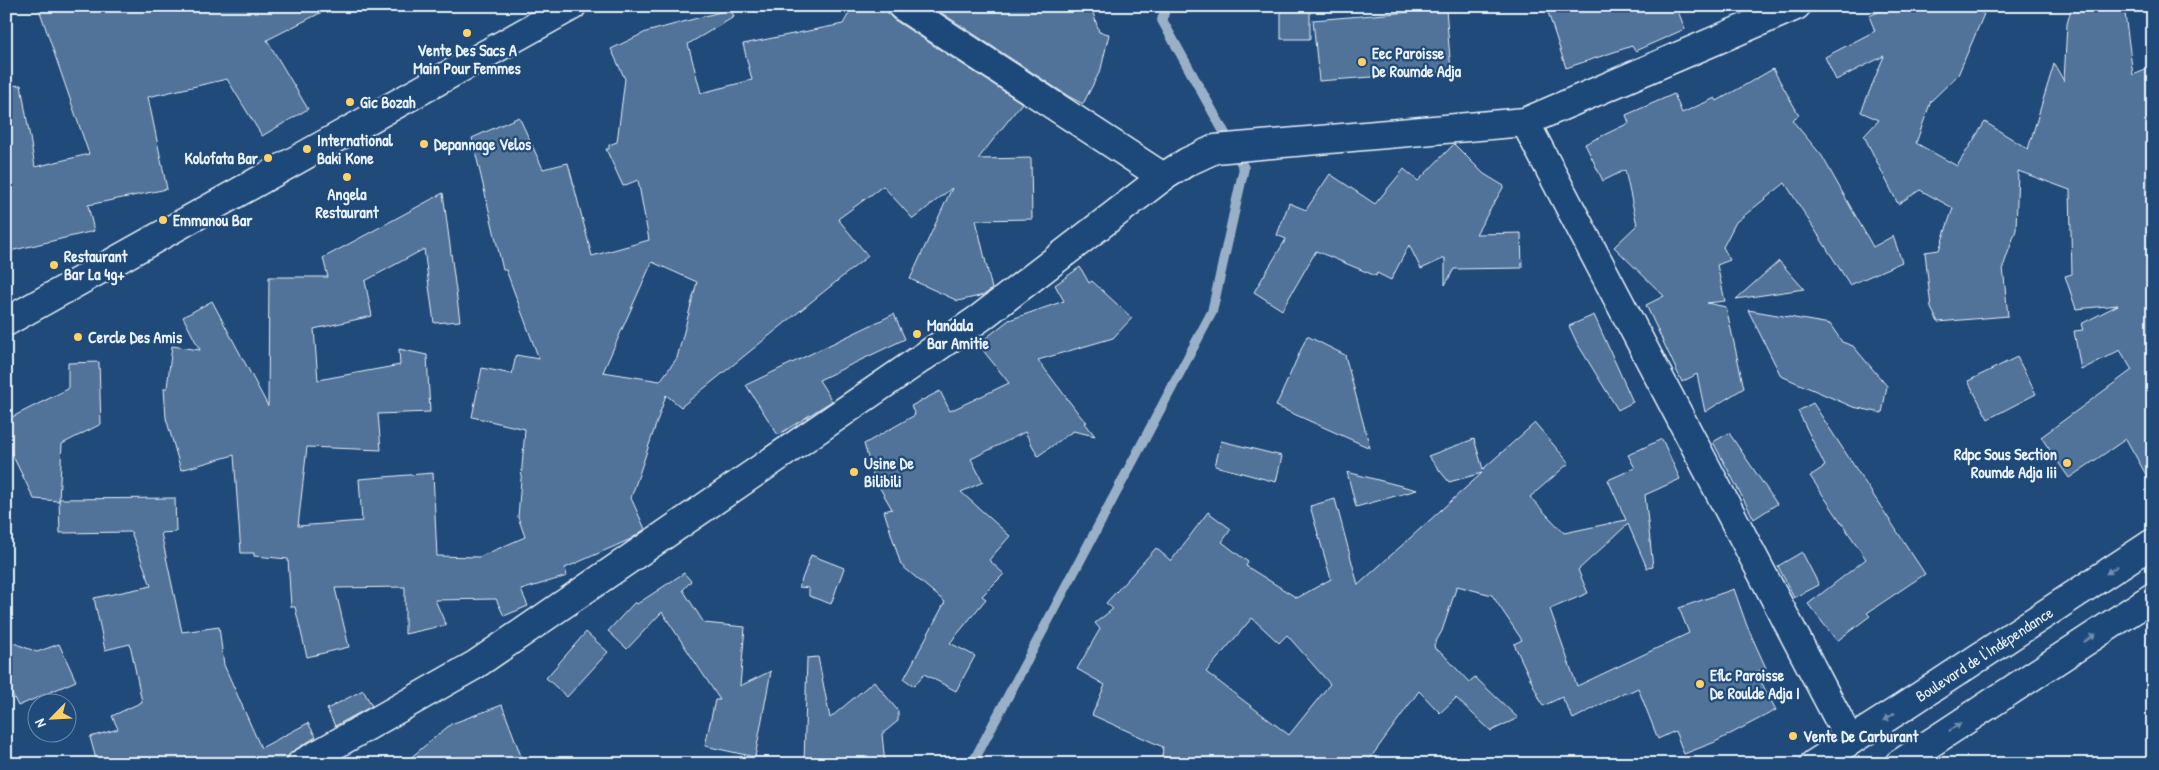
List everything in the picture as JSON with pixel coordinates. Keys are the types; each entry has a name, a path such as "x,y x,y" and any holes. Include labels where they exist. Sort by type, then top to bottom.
{"street":[{"path":"6,322 572,6"},
{"path":"902,6 1163,177"},
{"path":"301,764 491,654 980,318 1163,177 1188,162 1215,149 1525,122 1796,6"},
{"path":"1525,122 1850,741"},
{"name":"Boulevard de l'Indépendance","path":"1814,764 2153,543"},
{"path":"1899,764 2153,597"}],"building":[{"path":"38,6 334,6 267,40 308,109 262,136 227,79 148,97 167,189 88,205 94,231 6,252 6,86 21,85 35,167 89,154"},
{"path":"853,6 887,6 888,13 893,19 1022,103 978,159 1031,158 1032,219 976,220 992,289 984,295 958,301 910,279 952,188 913,219 883,186 838,219 868,256 681,407 666,395 631,498 645,529 631,539 565,568 567,576 521,590 528,606 504,616 496,599 435,600 446,625 405,634 405,587 335,588 349,647 307,657 295,607 291,607 288,559 254,556 254,553 241,553 234,455 181,470 166,418 164,388 167,388 172,346 200,350 183,317 212,301 268,406 269,277 328,277 323,258 443,193 460,321 434,323 424,249 365,281 372,316 314,329 318,380 400,365 399,349 427,355 430,412 378,414 381,450 307,447 298,526 362,521 359,479 433,473 437,556 479,557 525,537 518,517 525,429 472,417 482,368 512,374 516,355 539,359 506,270 503,270 472,138 519,117 543,169 568,163 592,256 649,240 638,180 623,186 606,149 609,149 609,145 617,142 625,79 611,49 646,32 731,9 734,17 688,44 701,93 752,80 743,44 843,24","holes":["652,262 697,282 677,358 660,381 603,372"]},
{"path":"931,6 1091,6 1099,32 1109,34 1101,69 1083,104"},
{"path":"1281,6 1310,6 1310,39 1281,39"},
{"path":"1546,6 1676,6 1685,29 1635,51 1632,46 1566,68"},
{"path":"1892,6 1966,6 1984,14 1958,75 1931,101 1916,143 1957,166 1985,122 2028,149 2054,64 2064,81 2067,24 2072,6 2124,6 2133,75 2153,67 2153,487 2126,439 2069,478 2041,437 2132,370 2120,350 2081,370 2074,331 2083,330 2081,324 2118,305 2076,309 2065,276 2072,274 2070,190 2018,171 2016,230 2003,267 2008,316 1938,322 1931,308 1925,252 1939,250 1953,208 1920,190 1898,204 1864,136 1879,120 1861,112 1884,56 1836,80 1825,57 1875,31 1869,16"},
{"path":"1446,9 1451,71 1319,81 1313,20"},
{"path":"1773,69 1799,115 1792,120 1822,156 1873,247 1893,236 1902,262 1850,285 1785,183 1736,222 1723,247 1730,260 1717,265 1725,301 1707,303 1726,307 1744,388 1705,412 1697,374 1682,382 1646,305 1664,296 1614,247 1637,225 1625,170 1603,181 1585,144 1629,123 1626,115 1674,94 1682,113 1715,98 1717,101"},
{"path":"1454,144 1484,174 1504,186 1476,234 1521,233 1522,268 1454,269 1445,285 1445,258 1421,269 1409,245 1391,280 1377,273 1376,276 1316,251 1282,310 1254,292 1286,239 1277,235 1289,203 1306,210 1330,174 1375,204 1404,169 1418,181"},
{"path":"1779,261 1804,289 1736,299"},
{"path":"1080,267 1089,283 1092,281 1132,318 1113,338 1038,360 1081,417 1087,422 1085,423 1095,436 1073,431 1038,456 1025,432 971,459 983,482 961,492 1010,536 989,560 1004,574 982,596 986,599 950,643 975,656 956,691 924,674 914,686 904,679 945,602 901,565 884,511 892,509 874,478 864,444 915,415 911,406 940,391 950,411 1009,383 978,344 1009,320 1064,301 1055,285"},
{"path":"1748,310 1830,324 1842,342 1853,346 1887,386 1882,413 1853,407 1781,376"},
{"path":"894,314 905,339 819,380 832,401 778,435 746,385"},
{"path":"1594,315 1633,402 1618,410 1577,343 1569,326"},
{"path":"1307,336 1345,355 1370,448 1276,406"},
{"path":"2017,357 2036,394 1988,419 1968,381"},
{"path":"99,362 101,424 62,444 59,501 34,499 6,442 6,420 68,389 68,363"},
{"path":"1813,403 1925,574 1867,613 1870,616 1837,641 1808,604 1866,559 1810,476 1825,466 1798,411"},
{"path":"1535,423 1569,463 1530,497 1564,533 1626,520 1608,480 1635,468 1628,455 1662,439 1680,479 1645,495 1653,567 1647,568 1628,524 1578,570 1588,593 1550,609 1577,686 1689,633 1679,608 1734,589 1747,626 1766,668 1756,672 1776,710 1715,742 1684,754 1675,731 1658,739 1638,688 1626,694 1625,692 1573,719 1562,697 1543,706 1514,644 1522,640 1492,595 1457,586 1442,631 1434,645 1435,649 1442,653 1469,682 1475,677 1518,718 1491,731 1456,698 1440,713 1419,691 1366,764 1242,764 1162,757 1163,747 1092,715 1105,685 1077,669 1100,629 1095,623 1113,609 1106,603 1156,548 1171,561 1208,512 1231,529 1222,542 1248,562 1246,566 1297,598 1331,579 1310,506 1335,499 1358,585 1482,473 1449,482 1428,456 1474,439 1483,469","holes":["1252,618 1279,643 1287,635 1330,684 1289,735 1206,672"]},
{"path":"1729,433 1777,504 1754,519 1713,442"},
{"path":"1221,441 1282,456 1276,482 1215,466"},
{"path":"1347,472 1417,490 1356,507"},
{"path":"175,498 176,532 161,533 182,632 219,627 224,665 261,748 308,723 316,737 293,751 287,757 285,764 97,763 90,737 118,729 112,716 142,702 130,644 105,650 94,598 151,586 131,532 60,533 59,499"},
{"path":"1802,552 1819,585 1794,598 1778,566"},
{"path":"811,555 844,568 831,604 809,596 809,588 799,587"},
{"path":"684,573 691,581 683,590 704,623 745,627 740,686 771,671 755,757 705,746 715,700 720,700 662,612 627,649 608,631 635,602 637,604"},
{"path":"586,632 608,652 567,697 546,678"},
{"path":"6,640 37,652 59,644 76,681 50,692 28,692 28,702 18,706 6,681"},
{"path":"818,657 830,718 874,681 898,711 898,721 882,734 885,764 804,764 807,658"},
{"path":"363,690 372,706 335,726 327,709"},
{"path":"502,705 524,764 403,764 451,724"}],"waterway":[{"path":"972,764 1212,312 1244,168 1162,20 1166,6"}],"place":[{"name":"Vente Des Sacs A Main Pour Femmes","path":"467,33"},
{"name":"Eec Paroisse De Roumde Adja","path":"1362,62"},
{"name":"Gic Bozah","path":"350,102"},
{"name":"Depannage Velos","path":"424,144"},
{"name":"International Baki Kone","path":"307,149"},
{"name":"Kolofata Bar","path":"268,158"},
{"name":"Angela Restaurant","path":"347,177"},
{"name":"Emmanou Bar","path":"163,220"},
{"name":"Restaurant Bar La 4g+","path":"54,265"},
{"name":"Mandala Bar Amitie","path":"917,334"},
{"name":"Cercle Des Amis","path":"78,337"},
{"name":"Rdpc Sous Section Roumde Adja Iii","path":"2067,463"},
{"name":"Usine De Bilibili","path":"854,472"},
{"name":"Eflc Paroisse De Roulde Adja I","path":"1700,684"},
{"name":"Vente De Carburant","path":"1793,736"}]}
